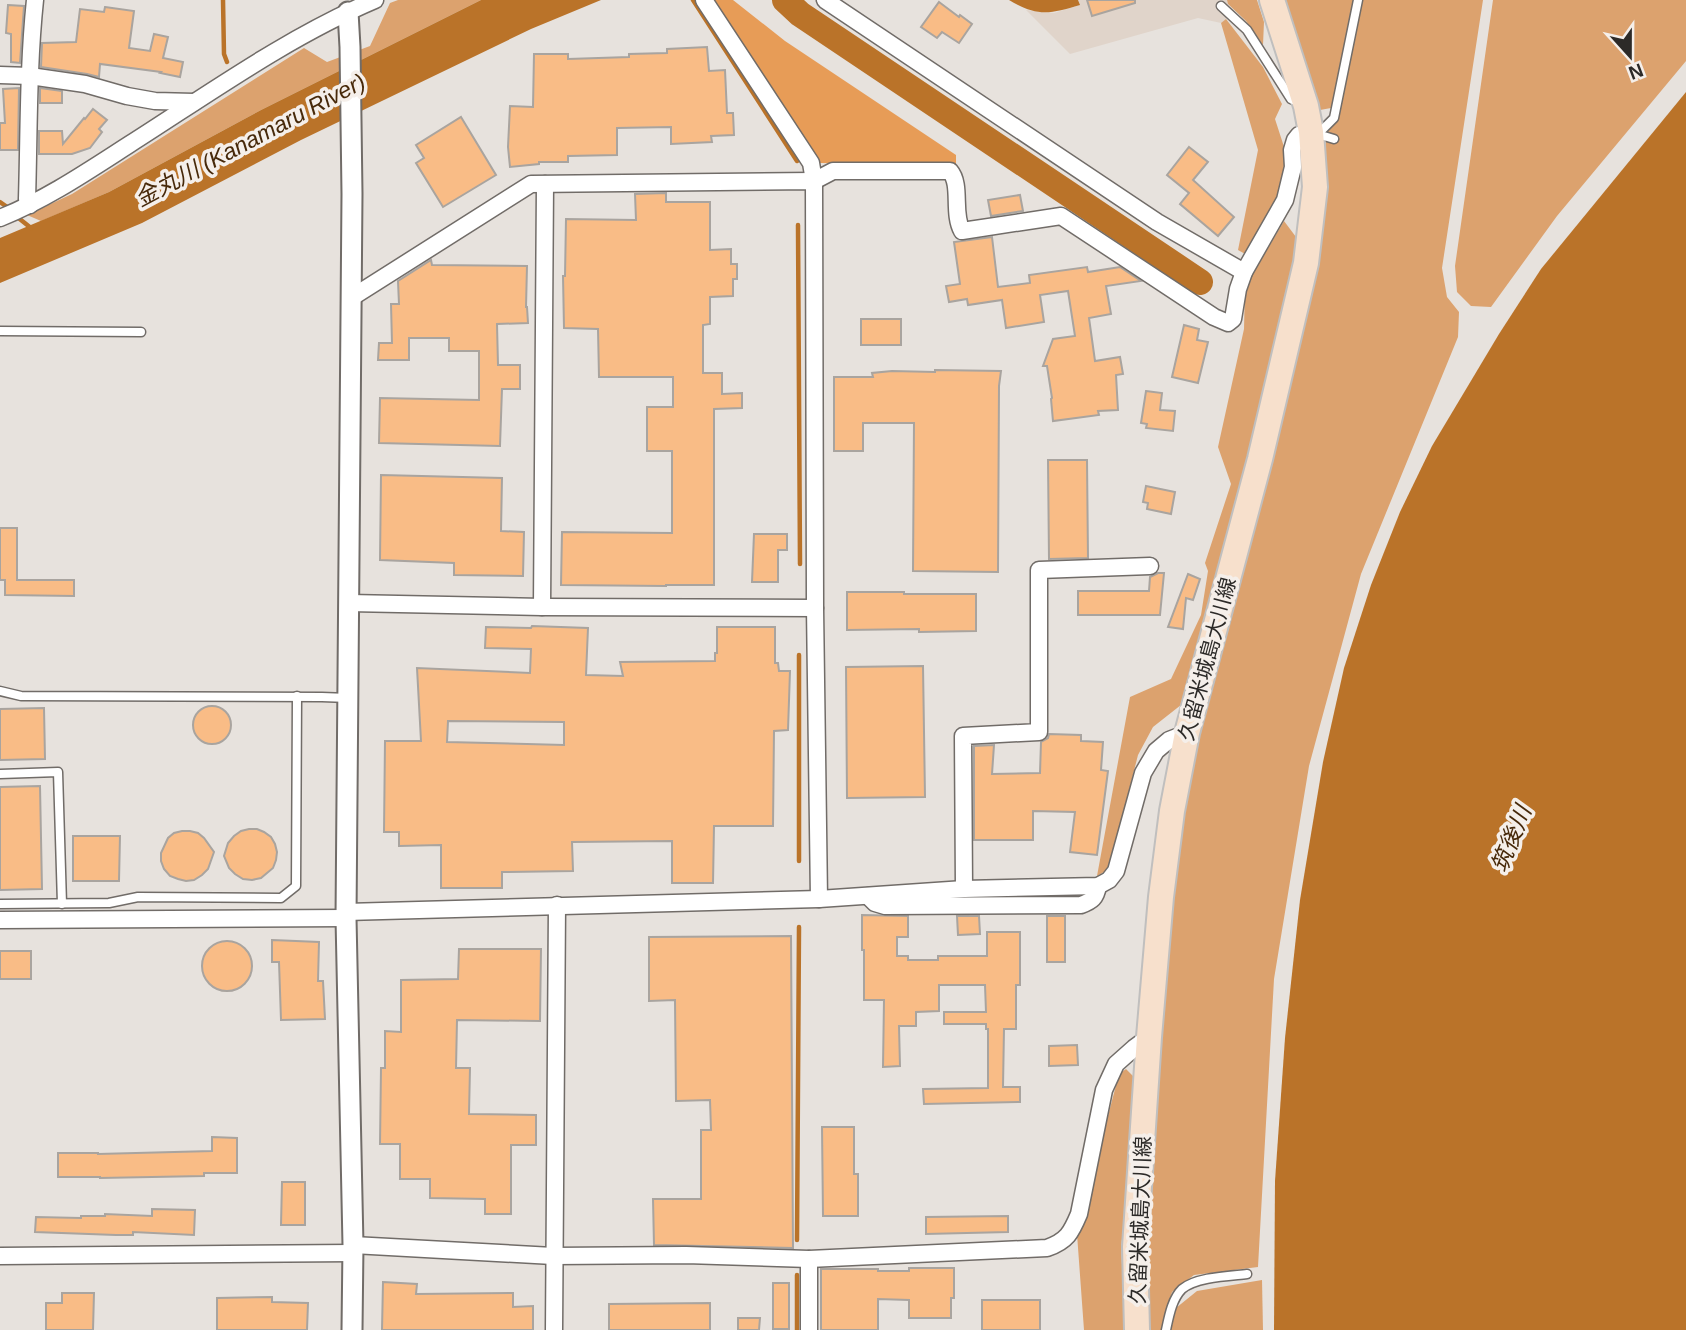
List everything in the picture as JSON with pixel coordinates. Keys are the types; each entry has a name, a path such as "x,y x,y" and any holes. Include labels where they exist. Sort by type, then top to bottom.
{"main road":[{"name":"久留米城島大川線","path":"1137,1330 1135,1247 1149,1037 1161,897 1172,811 1187,733 1260,459 1306,263 1323,135 1306,106 1272,0"}],"street":[{"path":"26,206 35,0"},
{"path":"2,217 65,186 297,39 375,0"},
{"path":"704,0 811,163 814,181 819,899"},
{"path":"825,0 1157,222 1244,272"},
{"path":"348,12 352,194 346,915 353,1249 352,1330"},
{"path":"0,75 30,76 85,84 155,102 194,102"},
{"path":"351,298 531,184 814,181 833,171 950,171 955,177 957,222 962,231 1060,216 1214,317 1228,323 1233,319 1244,272 1285,200 1293,167 1292,150 1295,140 1298,135 1323,135"},
{"path":"542,607 545,184"},
{"path":"964,889 963,736 1039,732 1039,569 1150,566"},
{"path":"349,603 815,608"},
{"path":"0,920 346,915 557,905 819,899 964,889 1098,886 1109,880 1116,871 1143,773 1156,751 1169,740 1187,733"},
{"path":"867,896 875,903 885,906 1081,905 1091,901 1098,886"},
{"path":"554,1330 557,905"},
{"path":"0,1256 353,1249 553,1256 686,1255 810,1259 1047,1248 1060,1244 1070,1233 1079,1214 1104,1090 1116,1065 1149,1037"},
{"path":"809,1330 810,1259"}],"lane":[{"path":"1323,135 1323,129 1334,118 1357,0"},
{"path":"1221,6 1247,30 1291,99 1306,106"},
{"path":"0,331 141,332"},
{"path":"0,691 21,696 348,698"},
{"path":"0,904 109,903 138,897 281,898 296,886 297,696"},
{"path":"0,774 58,772 62,904"},
{"path":"1166,1330 1171,1309 1182,1290 1195,1282 1247,1274"}],"shaded area":[{"path":"398,0 481,0 261,110 109,192 41,221 27,215 72,194 304,48 327,62 370,46 390,3"},
{"path":"710,0 733,0 785,41 956,155 956,165 820,163"},
{"path":"1078,0 1227,0 1228,4 1226,19 1221,23 1198,18 1070,54 1026,10 1054,13 1080,5"},
{"path":"1227,0 1257,0 1264,22 1263,45 1246,21 1228,4"},
{"path":"1284,0 1483,0 1442,268 1447,297 1459,312 1458,337 1361,574 1309,766 1274,979 1258,1267 1194,1275 1172,1292 1161,1330 1148,1330 1145,1241 1170,896 1190,758 1314,268 1328,192 1325,148 1331,108 1320,110"},
{"path":"1493,0 1686,0 1686,61 1557,216 1491,307 1471,306 1457,292 1455,266"},
{"path":"1226,19 1263,67 1282,104 1275,119 1286,153 1279,196 1247,255 1238,250 1258,150 1221,23"},
{"path":"1284,221 1296,237 1297,262 1246,476 1186,701 1153,727 1138,755 1109,869 1097,876 1130,697 1171,679 1201,615 1208,571 1205,563 1231,484 1218,447 1244,329 1245,287"},
{"path":"1126,1069 1139,1082 1121,1248 1126,1330 1084,1330 1077,1234 1119,1074"},
{"path":"1262,1280 1263,1330 1171,1330 1176,1308 1197,1291"}],"water":[{"name":"金丸川 (Kanamaru River)","path":"481,0 601,0 531,29 301,140 142,223 0,283 0,238 109,192 261,110"},
{"path":"1009,0 1078,0 1080,5 1044,12 1028,9"},
{"name":"筑後川","path":"1686,92 1686,1330 1274,1330 1275,1181 1285,1038 1300,900 1323,762 1344,668 1371,585 1400,512 1432,446 1499,334 1541,269"}],"building":[{"path":"1087,0 1135,0 1135,3 1092,16"},
{"path":"939,2 972,24 959,43 942,32 937,38 921,27"},
{"path":"8,5 24,6 20,63 11,62 11,34 6,33"},
{"path":"105,7 134,11 129,48 150,51 154,34 168,37 163,58 183,62 180,77 100,64 99,77 41,67 42,43 76,42 80,9 104,12"},
{"path":"707,47 709,71 725,70 727,113 733,113 734,135 711,136 712,142 671,144 671,127 617,128 617,155 568,156 568,162 539,162 510,167 510,106 533,107 534,54 568,54 568,59 629,57 629,54 667,53 667,49"},
{"path":"19,88 18,150 0,150 0,123 5,123 3,89"},
{"path":"40,88 62,91 62,103 40,103"},
{"path":"93,109 107,120 99,129 102,132 90,148 72,154 39,154 39,131 62,131 63,144"},
{"path":"461,117 496,175 443,207 416,163 424,158 416,145"},
{"path":"1189,147 1208,162 1193,180 1234,217 1218,236 1180,204 1189,193 1167,175"},
{"path":"666,193 666,202 710,202 710,250 731,249 731,264 737,264 737,279 733,279 733,296 710,297 710,324 703,325 703,373 722,373 722,394 742,393 742,408 714,409 714,585 561,585 562,532 672,533 672,451 647,451 647,407 673,407 673,377 599,377 598,329 564,328 563,276 566,219 636,220 635,194"},
{"path":"1020,195 1023,211 991,216 988,200"},
{"path":"992,237 998,287 1030,283 1029,275 1087,267 1088,272 1120,267 1141,281 1106,286 1111,314 1089,318 1095,361 1120,357 1123,374 1116,375 1118,410 1098,411 1099,415 1053,421 1047,366 1043,366 1053,339 1075,336 1068,291 1040,295 1044,322 1006,328 1002,300 968,305 967,299 949,302 946,286 960,284 954,242"},
{"path":"431,260 432,265 527,266 528,323 497,324 498,365 520,365 520,389 502,389 500,446 379,443 380,398 479,400 479,351 449,351 449,338 409,338 409,360 378,360 379,343 392,343 391,304 399,304 398,281"},
{"path":"861,319 901,319 901,345 861,345"},
{"path":"1184,325 1199,329 1197,340 1208,342 1198,383 1172,377"},
{"path":"1001,371 998,572 913,571 914,423 863,423 863,451 834,451 834,377 873,377 872,373"},
{"path":"1146,391 1162,393 1160,410 1175,411 1173,431 1146,428 1147,424 1141,423"},
{"path":"1048,460 1087,460 1088,558 1049,559"},
{"path":"381,475 502,478 501,531 524,532 523,576 454,575 454,563 380,560"},
{"path":"1146,486 1175,492 1171,514 1147,509 1148,503 1143,502"},
{"path":"0,528 17,528 17,580 74,580 74,596 5,595 5,580 0,580"},
{"path":"754,534 787,534 787,550 778,550 778,582 752,582"},
{"path":"1164,573 1160,615 1078,615 1078,591 1149,591 1150,577"},
{"path":"1188,574 1200,579 1193,600 1186,598 1183,629 1168,627"},
{"path":"847,592 976,594 976,631 847,630"},
{"path":"486,627 588,628 586,675 623,676 620,662 715,661 717,627 775,627 775,663 778,663 779,671 790,671 788,730 774,731 773,826 714,826 713,883 672,883 672,841 572,842 573,871 502,872 502,888 441,888 441,845 399,846 399,832 384,832 385,741 421,741 417,668 530,673 531,649 485,648","holes":["448,721 564,722 564,745 447,742"]},
{"path":"923,666 925,797 847,798 846,667"},
{"path":"212,706 225,712 231,725 225,738 212,744 199,738 193,725 199,712"},
{"path":"44,708 45,759 0,760 0,709"},
{"path":"1049,734 1081,735 1081,741 1103,742 1101,770 1108,771 1097,855 1070,852 1075,812 1033,811 1033,840 974,840 974,746 994,745 992,774 1040,773 1041,742 1048,738"},
{"path":"40,786 42,889 0,890 0,787"},
{"path":"249,829 257,829 271,837 277,852 273,868 261,878 252,880 235,874 224,856 228,843 234,836"},
{"path":"182,831 198,833 214,852 208,869 194,880 186,881 170,876 161,861 161,853 168,838"},
{"path":"73,836 120,836 119,881 73,881"},
{"path":"862,915 908,916 908,937 897,937 897,956 908,956 908,960 938,960 938,956 987,956 987,932 1020,932 1020,985 1016,985 1016,1029 1004,1029 1003,1087 1020,1087 1020,1102 924,1104 923,1089 988,1088 986,1024 944,1024 944,1012 986,1012 985,985 939,985 939,1011 916,1012 916,1026 899,1026 900,1066 883,1067 884,1000 864,1000"},
{"path":"957,916 979,916 980,934 958,935"},
{"path":"1047,916 1065,916 1065,962 1047,962"},
{"path":"791,936 793,1248 654,1245 653,1199 701,1199 701,1130 711,1130 710,1100 676,1101 675,1000 649,1001 649,937"},
{"path":"272,940 319,942 318,981 323,981 325,1019 281,1020 279,962 272,962"},
{"path":"227,941 245,948 252,966 245,984 227,991 209,984 202,966 209,948"},
{"path":"459,949 541,949 540,1021 457,1020 456,1068 470,1068 469,1114 536,1115 536,1145 511,1145 511,1214 485,1214 485,1199 430,1198 430,1179 400,1179 400,1144 380,1144 381,1068 385,1068 385,1031 401,1032 401,980 458,979"},
{"path":"0,951 31,951 31,979 0,979"},
{"path":"1077,1045 1078,1065 1049,1066 1049,1046"},
{"path":"822,1127 854,1127 854,1174 858,1174 858,1216 823,1216"},
{"path":"212,1137 237,1138 237,1173 204,1173 204,1176 58,1177 58,1153 212,1151"},
{"path":"282,1182 305,1182 305,1225 281,1225"},
{"path":"152,1209 195,1210 194,1235 35,1232 36,1217 81,1218 105,1214 152,1216"},
{"path":"1008,1216 1008,1232 926,1234 926,1217"},
{"path":"909,1268 954,1268 951,1318 909,1318 909,1300 878,1299 878,1330 821,1330 821,1269 909,1271"},
{"path":"383,1282 417,1284 416,1294 513,1293 513,1307 533,1306 533,1330 382,1330"},
{"path":"773,1283 789,1283 789,1329 773,1329"},
{"path":"62,1293 94,1293 93,1330 46,1330 46,1303 62,1303"},
{"path":"272,1297 272,1302 308,1303 307,1330 217,1330 217,1298"},
{"path":"982,1300 1040,1300 1040,1330 982,1330"},
{"path":"710,1303 710,1330 609,1330 609,1304"},
{"path":"738,1318 760,1318 759,1330 738,1330"}],"waterway":[{"path":"223,0 224,54 227,62"},
{"path":"693,0 797,161"},
{"path":"785,0 800,14 1200,282"},
{"path":"0,202 10,209"},
{"path":"16,216 31,228"},
{"path":"798,225 800,564"},
{"path":"799,655 799,861"},
{"path":"797,1240 799,927"},
{"path":"797,1275 797,1330"}]}
